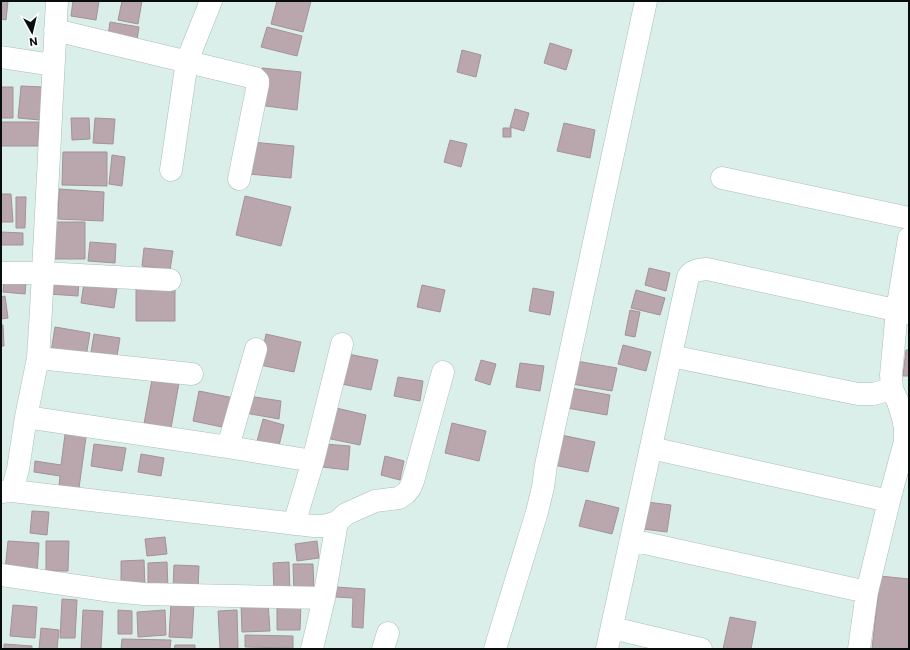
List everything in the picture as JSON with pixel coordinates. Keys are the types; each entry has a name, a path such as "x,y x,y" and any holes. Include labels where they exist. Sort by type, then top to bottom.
{"street":[{"path":"57,1 38,358 26,417 18,470 6,491 294,524 324,526 337,522 346,514 375,501 399,498 406,494 413,481 443,372"},
{"path":"171,170 187,62 211,1"},
{"path":"495,649 541,494 646,1"},
{"path":"55,30 255,78 258,81 258,84 239,179"},
{"path":"1,57 53,65"},
{"path":"722,178 909,218"},
{"path":"859,649 867,592 889,501 906,441 903,418 892,389 891,375 903,311 909,238"},
{"path":"701,649 610,639 688,277 693,271 707,269 903,311"},
{"path":"1,273 43,273 170,280"},
{"path":"294,524 313,461 342,344"},
{"path":"228,447 256,349"},
{"path":"671,356 858,394 873,394 892,389"},
{"path":"38,358 192,374"},
{"path":"26,417 313,461"},
{"path":"651,448 889,501"},
{"path":"312,649 324,598 337,522"},
{"path":"631,540 867,592"},
{"path":"1,575 112,591 144,594 324,598"}],"building":[{"path":"1,1 8,1 6,20 1,19"},
{"path":"73,1 99,1 96,20 71,16"},
{"path":"122,1 142,1 138,24 118,20"},
{"path":"277,1 311,1 303,32 271,24"},
{"path":"110,22 139,27 137,40 108,36"},
{"path":"267,27 302,36 297,56 261,47"},
{"path":"550,43 572,50 566,70 544,63"},
{"path":"462,50 481,55 476,77 457,72"},
{"path":"262,68 301,72 297,110 258,105"},
{"path":"21,86 43,87 40,120 18,118"},
{"path":"1,87 13,87 13,118 1,118"},
{"path":"515,109 529,113 524,131 510,127"},
{"path":"71,118 89,118 90,139 72,140"},
{"path":"95,118 115,119 113,144 93,143"},
{"path":"1,122 39,122 38,146 1,146"},
{"path":"564,123 595,130 590,158 557,151"},
{"path":"503,128 511,128 511,137 503,137"},
{"path":"450,140 467,144 461,167 444,162"},
{"path":"252,142 294,146 291,178 249,174"},
{"path":"63,152 107,152 107,186 62,185"},
{"path":"112,155 125,157 122,186 109,184"},
{"path":"59,189 104,192 103,221 58,219"},
{"path":"1,194 11,194 13,222 1,222"},
{"path":"245,196 291,207 281,246 236,235"},
{"path":"16,197 26,197 25,228 16,228"},
{"path":"53,222 85,222 85,259 53,259"},
{"path":"1,232 23,233 23,245 1,245"},
{"path":"90,242 116,244 115,263 88,261"},
{"path":"144,248 173,251 170,270 142,266"},
{"path":"649,268 670,273 666,291 645,285"},
{"path":"51,276 79,277 78,296 49,294"},
{"path":"85,276 118,281 114,308 81,303"},
{"path":"4,280 26,282 25,294 3,292"},
{"path":"422,285 445,290 440,312 417,307"},
{"path":"533,288 554,292 550,315 529,311"},
{"path":"136,289 175,289 175,321 136,321"},
{"path":"636,290 665,298 660,315 631,308"},
{"path":"5,296 8,318 1,319 1,297"},
{"path":"630,310 640,312 635,337 625,335"},
{"path":"1,325 3,325 4,346 1,346"},
{"path":"55,327 90,333 86,357 51,352"},
{"path":"94,334 120,338 116,362 90,358"},
{"path":"266,334 301,342 294,372 260,365"},
{"path":"623,345 651,352 646,371 618,364"},
{"path":"906,350 909,350 909,376 903,376"},
{"path":"343,353 378,360 371,390 337,383"},
{"path":"481,360 496,364 490,385 475,380"},
{"path":"576,361 617,368 612,391 572,384"},
{"path":"520,363 544,366 540,391 516,387"},
{"path":"398,377 423,381 420,401 394,396"},
{"path":"152,379 179,383 171,428 144,424"},
{"path":"571,388 610,395 607,415 567,408"},
{"path":"199,391 234,398 227,428 193,421"},
{"path":"248,396 281,401 279,419 245,413"},
{"path":"332,407 366,415 360,445 326,438"},
{"path":"263,419 284,425 278,450 256,445"},
{"path":"452,423 486,431 479,461 445,453"},
{"path":"66,427 87,430 79,488 59,486 60,476 34,472 35,461 61,465"},
{"path":"561,435 595,442 588,472 554,465"},
{"path":"94,444 126,448 122,471 91,466"},
{"path":"324,444 350,446 348,470 322,467"},
{"path":"141,454 164,458 161,476 138,472"},
{"path":"385,456 404,461 400,480 381,475"},
{"path":"586,500 619,508 612,534 579,526"},
{"path":"647,502 671,505 667,532 643,529"},
{"path":"32,511 49,512 47,535 30,533"},
{"path":"165,537 167,554 147,556 145,539"},
{"path":"8,541 39,543 37,573 5,570"},
{"path":"46,541 69,541 68,571 46,571"},
{"path":"317,541 319,558 297,561 295,544"},
{"path":"144,560 145,587 121,588 121,561"},
{"path":"167,562 168,589 148,590 148,563"},
{"path":"289,562 290,594 274,595 273,563"},
{"path":"293,564 313,564 314,594 294,594"},
{"path":"174,565 199,566 198,589 173,588"},
{"path":"880,576 909,579 909,649 872,649"},
{"path":"336,587 365,589 363,628 352,627 353,598 336,597"},
{"path":"62,599 77,600 75,638 60,638"},
{"path":"171,602 194,603 192,638 169,637"},
{"path":"268,602 270,631 242,632 241,604"},
{"path":"277,602 301,602 300,630 277,630"},
{"path":"13,605 37,607 35,638 10,636"},
{"path":"83,610 103,611 101,649 81,649"},
{"path":"118,610 132,611 132,634 118,634"},
{"path":"165,610 166,635 138,637 137,612"},
{"path":"237,610 238,649 220,649 218,611"},
{"path":"730,617 756,622 751,649 723,649"},
{"path":"41,628 59,630 57,649 39,649"},
{"path":"245,635 293,636 293,648 245,647"},
{"path":"122,639 171,640 170,649 121,649"},
{"path":"4,644 32,646 32,649 4,649"},
{"path":"175,645 195,645 195,649 174,649"}]}
